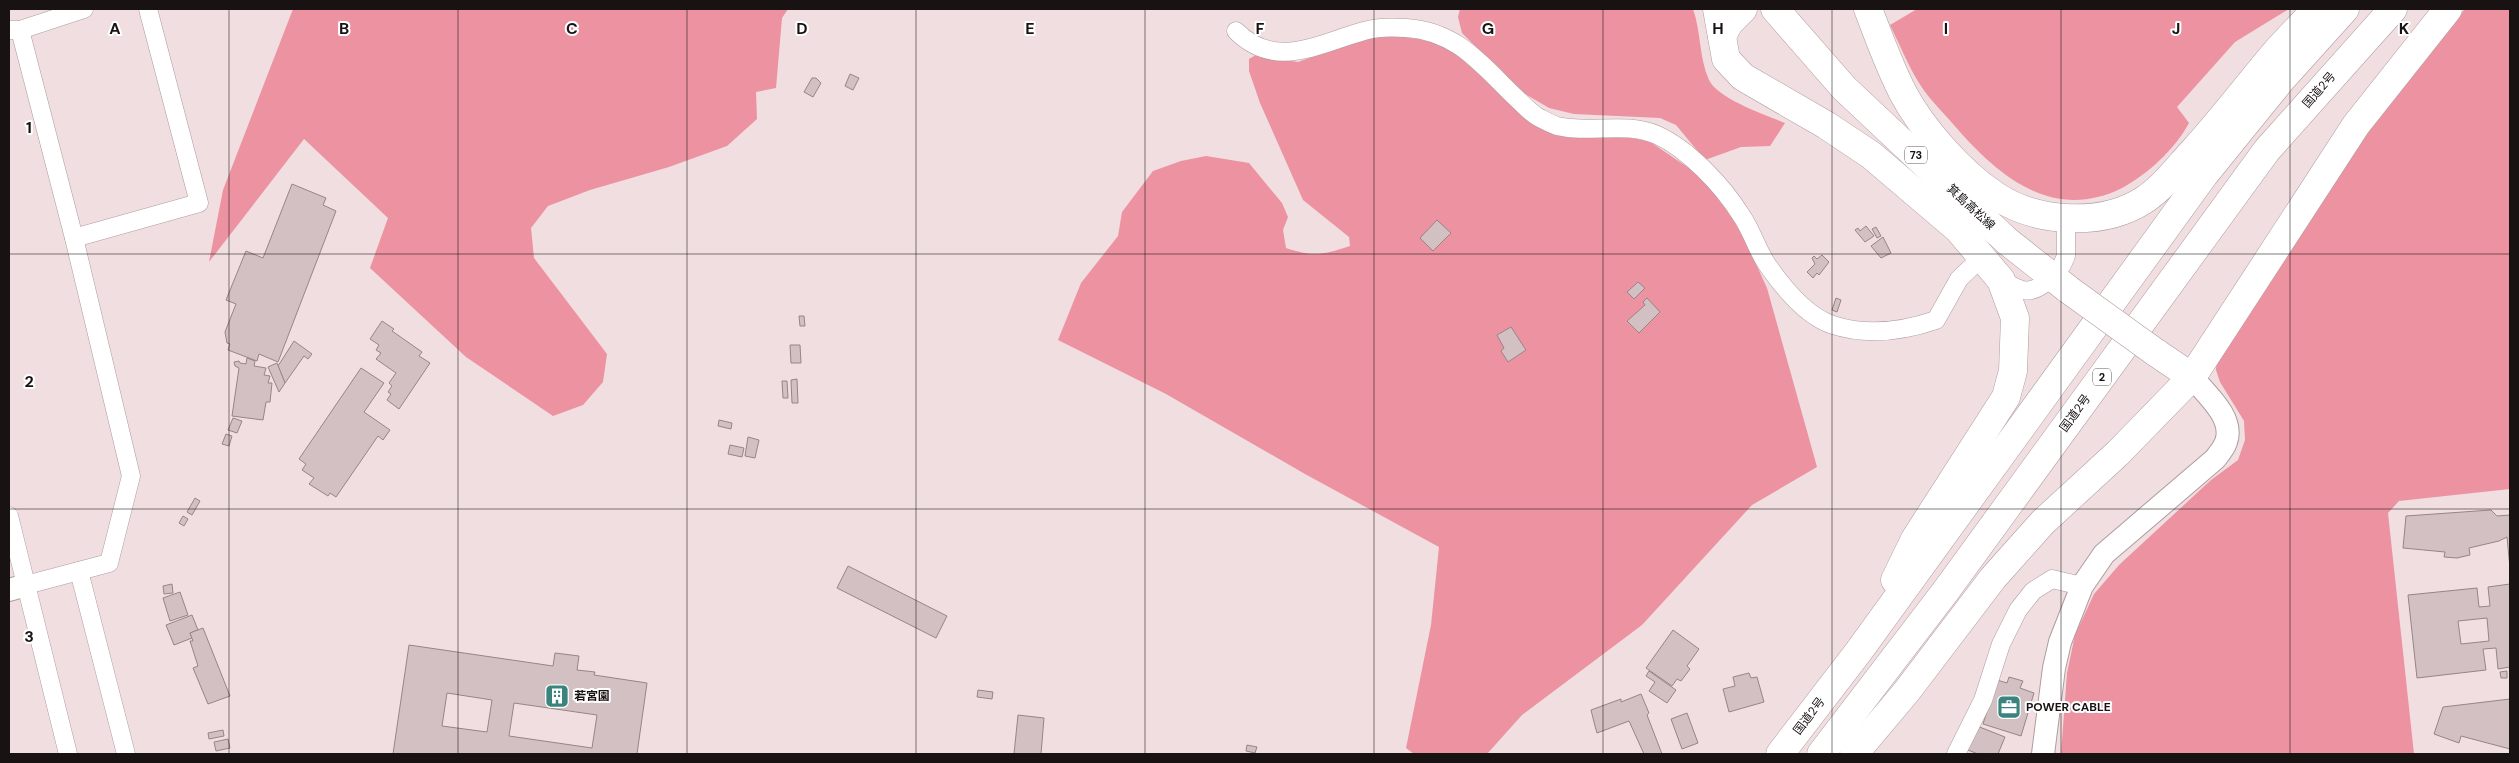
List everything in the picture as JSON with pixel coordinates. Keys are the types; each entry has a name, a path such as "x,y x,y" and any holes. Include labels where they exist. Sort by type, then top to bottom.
{"main road":[{"path":"1717,9 1726,59 1743,77 1826,125 1871,155 1958,229 1983,256 2001,280 2015,318 2014,371 2006,397 1915,539 1859,651"},
{"path":"1722,36 1729,23 1743,9"},
{"name":"箕島高松線","path":"1775,9 1844,88 2007,241 2155,352 2192,377"},
{"path":"1868,9 1903,93 1919,118 1964,170 1997,197 2034,213 2066,218 2098,217 2122,210 2144,200 2162,185 2216,126 2276,51 2316,9"},
{"name":"国道2号","path":"1780,754 1859,651 2204,175 2281,80 2345,9"},
{"name":"国道2号","path":"1821,754 1945,592 2267,150 2393,9"},
{"path":"1854,754 1907,690 1993,578 2043,522 2118,453 2192,377 2356,124 2448,9"}],"street":[{"path":"17,587 110,563 131,476 74,238 15,30 84,9"},
{"path":"74,238 199,203 148,9"},
{"path":"1236,31 1248,43 1291,52 1315,49 1366,30 1420,29 1462,46 1535,116 1557,126 1628,128 1656,134 1679,147 1709,176 1741,214 1770,269 1809,311 1833,325 1894,331 1914,328 1936,320 1959,280 1983,256"},
{"path":"2001,280 2024,291 2036,290 2059,279 2066,256 2066,218"},
{"path":"2043,754 2054,668 2060,642 2082,586 2104,554 2215,459 2226,442 2227,427 2221,412 2192,377"},
{"path":"9,516 17,587 68,754"},
{"path":"79,571 126,754"},
{"path":"1956,754 1983,700 2001,644 2018,610 2033,591 2052,579 2082,586"}],"shaded area":[{"path":"293,9 788,9 782,18 776,88 756,92 757,119 727,146 669,167 590,190 548,206 531,228 534,258 607,354 603,382 583,405 553,416 466,357 370,268 388,218 304,139 209,262 223,190"},
{"path":"1460,9 1693,9 1706,72 1714,87 1743,106 1785,123 1770,146 1741,147 1705,160 1676,125 1660,118 1574,114 1549,108 1520,91 1462,33 1458,17"},
{"path":"1917,9 2289,9 2235,42 2177,107 2189,123 2169,151 2151,168 2122,188 2096,197 2072,200 2049,197 2007,176 1970,143 1928,96 1912,72 1890,25"},
{"path":"2465,9 2510,9 2510,489 2399,501 2388,513 2414,754 2061,754 2067,673 2075,635 2094,594 2119,565 2211,480 2238,460 2245,440 2244,421 2220,382 2216,370 2217,357 2389,97"},
{"path":"1388,35 1434,41 1455,53 1532,122 1649,141 1702,177 1740,229 1767,288 1817,467 1752,505 1642,625 1522,715 1487,754 1414,754 1406,748 1431,625 1439,547 1305,474 1166,394 1058,340 1081,283 1118,236 1122,212 1153,171 1181,161 1206,156 1249,163 1282,203 1288,217 1283,230 1286,248 1304,253 1318,254 1350,246 1349,237 1303,200 1260,103 1249,71 1249,59 1256,55 1298,62 1365,38"}],"building":[{"path":"850,74 859,78 853,90 845,86"},
{"path":"812,78 816,78 821,83 813,97 804,92"},
{"path":"292,184 326,198 323,205 336,211 278,362 259,354 257,361 228,350 230,344 227,343 225,332 236,304 226,300 246,251 263,258"},
{"path":"1437,220 1451,233 1433,251 1420,238"},
{"path":"1866,226 1874,236 1865,242 1855,230 1858,228 1860,231"},
{"path":"1876,227 1881,236 1877,238 1872,229"},
{"path":"1883,237 1891,253 1881,258 1871,246"},
{"path":"1822,255 1829,262 1819,275 1817,273 1813,278 1807,272 1815,264 1812,258 1814,256 1817,259"},
{"path":"1638,282 1645,288 1634,299 1627,292"},
{"path":"1647,298 1660,312 1639,333 1627,321 1645,305 1643,302"},
{"path":"1836,298 1841,300 1837,312 1832,310"},
{"path":"799,316 804,316 805,326 800,326"},
{"path":"382,321 394,329 392,331 422,352 419,356 430,363 399,409 387,400 391,394 388,392 392,386 389,383 396,373 376,359 381,353 376,350 379,345 370,339"},
{"path":"1511,327 1526,350 1508,362 1501,351 1504,348 1497,335"},
{"path":"294,341 312,354 308,359 304,356 285,383 278,366"},
{"path":"790,345 800,345 801,363 791,363"},
{"path":"247,358 255,361 254,366 266,368 264,375 270,376 268,383 272,383 270,402 266,402 263,420 232,416 239,368 235,366 234,362 239,361 246,364"},
{"path":"277,363 285,383 279,392 268,367"},
{"path":"361,368 384,383 364,412 390,430 383,440 378,436 336,497 330,493 328,496 309,484 314,478 302,470 306,464 299,459"},
{"path":"797,379 798,403 792,403 791,380"},
{"path":"782,381 787,381 788,398 783,398"},
{"path":"233,418 242,421 237,433 228,430"},
{"path":"719,420 732,423 731,429 718,426"},
{"path":"226,434 232,436 229,446 222,444"},
{"path":"748,437 759,440 755,458 745,456"},
{"path":"730,445 744,448 742,457 728,454"},
{"path":"195,498 200,501 192,515 187,512"},
{"path":"2491,510 2497,516 2510,515 2510,568 2507,537 2499,541 2469,548 2470,555 2457,558 2444,557 2445,552 2403,548 2406,516"},
{"path":"183,516 188,519 184,526 179,523"},
{"path":"848,566 947,616 936,638 837,588"},
{"path":"172,584 173,593 164,594 163,586"},
{"path":"2510,584 2510,667 2498,669 2496,648 2483,649 2486,670 2417,678 2408,595 2477,588 2479,607 2490,606 2488,587","holes":["2487,618 2489,641 2461,644 2458,621"]},
{"path":"180,592 188,615 170,621 163,598"},
{"path":"192,615 198,630 190,633 192,638 174,645 166,625"},
{"path":"203,628 230,696 208,704 193,668 198,666 190,641 193,641 190,633"},
{"path":"1673,630 1699,649 1687,666 1690,669 1681,681 1677,679 1672,686 1646,668"},
{"name":"若宮園","path":"409,645 553,666 555,653 579,656 577,670 595,672 594,675 647,683 637,754 393,754","holes":["447,693 492,700 487,732 442,726","514,703 597,715 592,748 509,736"]},
{"path":"1649,671 1676,690 1667,703 1649,691 1655,682 1646,676"},
{"path":"2507,671 2507,678 2501,678 2500,672"},
{"path":"1749,673 1751,678 1757,677 1764,702 1729,712 1723,689 1735,686 1733,677"},
{"path":"2009,677 2023,681 2020,688 2034,693 2021,736 1983,724 1997,680 2007,683"},
{"path":"978,690 993,692 992,699 977,697"},
{"path":"1641,694 1662,754 1644,754 1629,721 1597,733 1591,710 1621,699 1621,702"},
{"path":"2510,699 2510,749 2461,736 2459,743 2434,734 2443,707"},
{"path":"1687,713 1698,743 1682,749 1671,719"},
{"path":"1018,715 1044,718 1041,754 1014,754"},
{"path":"1977,726 2005,737 1998,754 1978,754 1968,750"},
{"path":"223,730 224,736 209,739 208,733"},
{"path":"228,739 230,748 216,751 214,742"},
{"path":"1247,745 1257,747 1255,753 1246,751"}],"place":[{"name":"若宮園","path":"557,696"},
{"name":"POWER CABLE","path":"2009,707"}]}
